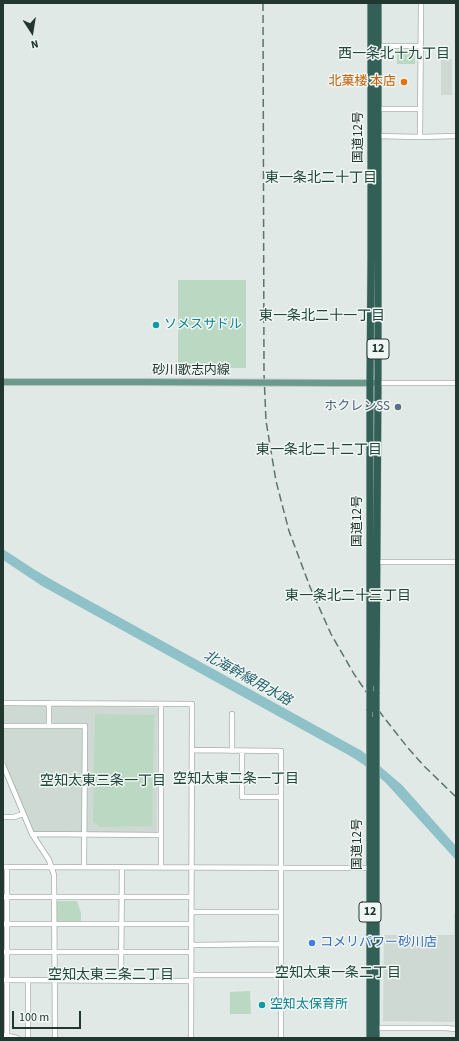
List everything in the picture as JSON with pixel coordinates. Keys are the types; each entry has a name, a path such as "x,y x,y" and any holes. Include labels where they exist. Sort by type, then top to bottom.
{"highway":[{"name":"国道12号","path":"371,3 374,46 378,383 376,717 373,752"},
{"name":"国道12号","path":"374,46 378,3"},
{"name":"国道12号","path":"370,1038 373,1028 373,752 370,709 370,383 375,136"},
{"name":"国道12号","path":"373,1028 376,1038"}],"main road":[{"name":"砂川歌志内線","path":"3,382 378,383"}],"street":[{"path":"420,137 421,3"},
{"path":"374,46 420,46"},
{"path":"375,109 420,109"},
{"path":"375,136 456,136"},
{"path":"378,383 456,384"},
{"path":"377,562 456,562"},
{"path":"3,703 192,704 191,1038"},
{"path":"49,703 49,726"},
{"path":"161,704 161,867"},
{"path":"232,714 232,751"},
{"path":"3,726 85,726 84,867"},
{"path":"192,750 282,751 281,1038"},
{"path":"242,751 242,797 281,797"},
{"path":"3,765 5,777 32,834 52,867 55,883 55,1038"},
{"path":"3,817 14,817 23,814"},
{"path":"32,834 160,835"},
{"path":"17,1038 5,1035 5,867 373,868"},
{"path":"121,980 122,867"},
{"path":"5,897 191,897"},
{"path":"191,912 281,912"},
{"path":"5,924 191,924"},
{"path":"191,945 281,944"},
{"path":"5,952 191,952"},
{"path":"191,975 281,975"},
{"path":"5,980 191,981"},
{"path":"28,980 28,1038"},
{"path":"373,1028 456,1029"}],"shaded area":[{"path":"452,59 452,95 441,95 441,60"},
{"path":"3,705 158,708 157,832 33,832 24,814 3,757"},
{"path":"456,913 456,1018 453,1022 383,1021 384,935 454,935 454,914"}],"green space":[{"path":"397,50 415,52 415,64 397,64"},
{"path":"178,280 246,280 246,368 178,368"},
{"path":"95,714 154,715 152,826 100,827 93,822"},
{"path":"57,901 77,901 81,913 81,922 57,922"},
{"path":"250,991 251,1014 230,1014 230,992"}],"water":[{"path":"3,549 61,585 362,751 402,785 456,846 456,860 385,782 364,765 42,586 3,560"}],"railway":[{"path":"263,3 264,374 266,421 276,481 289,531 310,587 331,634 354,674 382,715 425,767 456,797"}],"place":[{"name":"北菓楼 本店","path":"404,82"},
{"name":"ソメスサドル","path":"156,325"},
{"name":"ホクレンSS","path":"398,407"},
{"name":"コメリパワー砂川店","path":"312,943"},
{"name":"空知太保育所","path":"262,1005"}],"district":[{"name":"西一条北十九丁目","path":"394,55"},
{"name":"東一条北二十丁目","path":"321,179"},
{"name":"東一条北二十一丁目","path":"322,317"},
{"name":"東一条北二十二丁目","path":"319,451"},
{"name":"東一条北二十三丁目","path":"348,597"},
{"name":"空知太東二条一丁目","path":"236,780"},
{"name":"空知太東三条一丁目","path":"103,782"},
{"name":"空知太東一条二丁目","path":"338,974"},
{"name":"空知太東三条二丁目","path":"111,976"}],"water label":[{"name":"北海幹線用水路","path":"247,679"}]}
